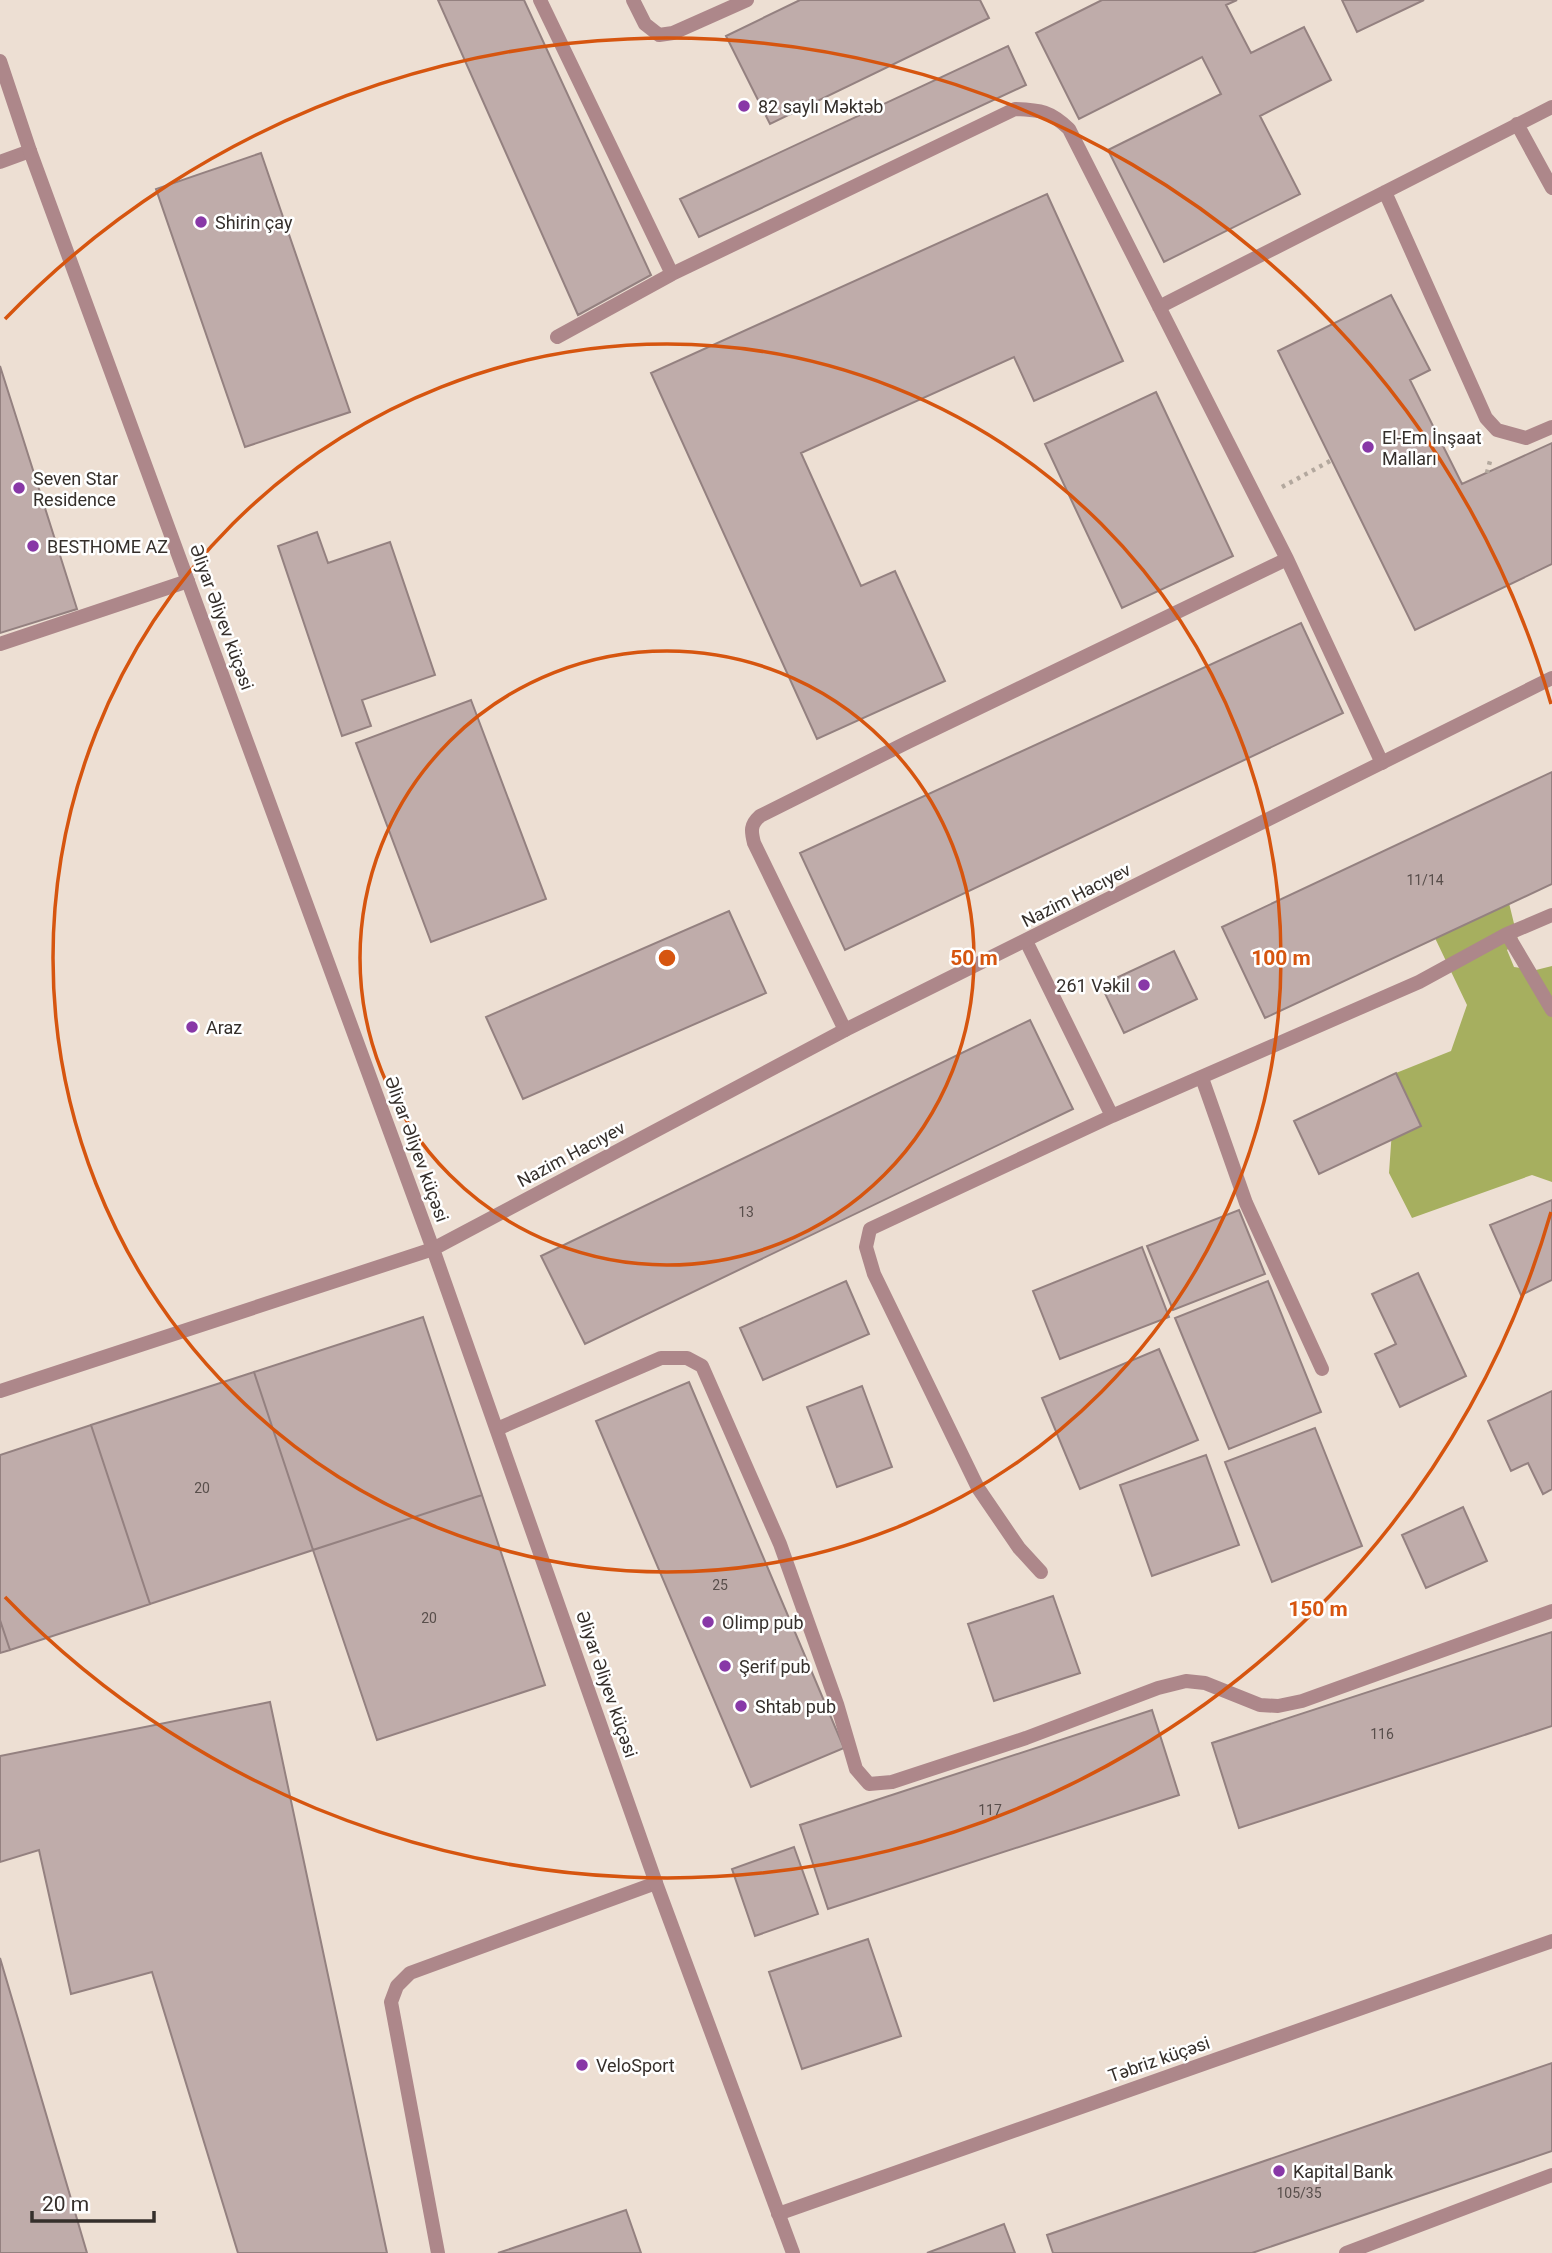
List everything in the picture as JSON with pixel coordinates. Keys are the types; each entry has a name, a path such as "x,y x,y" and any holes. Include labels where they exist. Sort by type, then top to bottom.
{"street":[{"path":"540,0 672,274"},
{"path":"633,0 645,24 659,35 673,33 747,0"},
{"name":"Əliyar Əliyev küçəsi","path":"0,61 30,151 433,1249 656,1883 793,2253"},
{"path":"1160,307 1552,107"},
{"path":"557,337 672,274 1015,109 1037,110 1054,115 1069,130 1160,307 1287,559 1382,763"},
{"path":"1517,124 1552,188"},
{"path":"0,162 30,151"},
{"path":"1385,192 1486,418 1497,430 1526,438 1552,427"},
{"path":"845,1030 754,843 751,832 753,822 760,816 908,742 1287,559"},
{"path":"0,644 188,581"},
{"name":"Nazim Hacıyev","path":"0,1391 433,1249 845,1030 1552,678"},
{"path":"1041,1572 1019,1548 978,1488 874,1274 866,1247 870,1229 1112,1116 1419,982 1507,934 1552,915"},
{"path":"1507,934 1552,1010"},
{"path":"1026,941 1112,1116"},
{"path":"1202,1078 1246,1203 1322,1369"},
{"path":"497,1429 662,1358 687,1357 702,1366 780,1544 838,1704 856,1769 869,1784 892,1782 1026,1738 1158,1688 1186,1681 1205,1683 1260,1705 1278,1706 1301,1701 1552,1611"},
{"path":"438,2253 391,2002 397,1986 410,1973 656,1883"},
{"name":"Təbriz küçəsi","path":"778,2214 1552,1941"},
{"path":"1346,2253 1552,2175"}],"path":[{"path":"1256,500 1332,460"}],"green space":[{"path":"1509,903 1518,940 1507,950 1514,967 1536,970 1552,966 1552,1182 1532,1175 1412,1218 1389,1173 1396,1073 1451,1051 1467,1005 1435,938"}],"building":[{"path":"438,0 524,0 651,275 578,315"},
{"path":"800,0 980,0 989,18 770,124 726,36"},
{"path":"1102,0 1237,0 1226,5 1251,53 1304,27 1331,80 1260,116 1300,194 1164,262 1108,150 1221,94 1202,57 1079,119 1036,33"},
{"path":"1342,0 1424,0 1357,32"},
{"path":"1008,46 1026,85 699,237 680,199"},
{"path":"261,153 350,412 245,447 156,189"},
{"path":"1047,194 1123,361 1034,401 1014,357 801,453 861,586 895,571 945,681 817,739 651,373"},
{"path":"1391,295 1430,370 1410,380 1462,484 1552,443 1552,564 1415,630 1278,351"},
{"name":"Seven Star Residence","path":"0,366 77,609 0,633"},
{"path":"1156,392 1233,556 1122,608 1045,444"},
{"path":"317,532 328,563 390,542 435,675 362,700 371,726 342,736 278,546"},
{"path":"1301,623 1343,713 845,950 800,853"},
{"path":"471,700 546,899 431,942 356,743"},
{"path":"1552,772 1552,884 1265,1018 1222,927"},
{"path":"729,911 766,993 523,1099 486,1017"},
{"path":"1174,951 1197,999 1124,1033 1101,985"},
{"path":"1030,1020 1073,1109 585,1344 541,1256"},
{"path":"1396,1073 1421,1126 1319,1174 1294,1121"},
{"path":"1552,1200 1552,1280 1521,1295 1490,1225"},
{"path":"1239,1210 1265,1274 1173,1310 1147,1246"},
{"path":"1142,1247 1169,1317 1060,1359 1033,1291"},
{"path":"1418,1273 1466,1376 1400,1407 1375,1354 1396,1344 1372,1294"},
{"path":"846,1281 869,1334 763,1380 740,1328"},
{"path":"1268,1281 1321,1412 1229,1449 1175,1318"},
{"path":"423,1317 482,1495 313,1550 254,1372"},
{"path":"1159,1349 1198,1440 1080,1489 1042,1398"},
{"path":"254,1372 313,1550 150,1604 91,1425"},
{"path":"689,1382 844,1748 751,1787 596,1421"},
{"path":"862,1386 892,1467 837,1487 807,1407"},
{"path":"1552,1391 1552,1489 1543,1494 1528,1463 1511,1471 1488,1421"},
{"path":"91,1425 150,1604 10,1650 0,1620 0,1455"},
{"path":"1315,1428 1362,1546 1272,1582 1225,1462"},
{"path":"1206,1455 1239,1545 1152,1576 1120,1485"},
{"path":"482,1495 545,1685 377,1740 313,1550"},
{"path":"1463,1507 1487,1561 1426,1588 1402,1535"},
{"path":"1053,1596 1080,1673 994,1701 968,1624"},
{"path":"0,1620 10,1650 0,1653"},
{"path":"1552,1632 1552,1726 1239,1828 1212,1743"},
{"path":"270,1702 387,2253 238,2253 152,1972 71,1994 39,1850 0,1862 0,1756"},
{"path":"1152,1710 1179,1795 828,1909 800,1825"},
{"path":"794,1847 818,1914 755,1936 732,1869"},
{"path":"868,1939 901,2036 802,2069 769,1972"},
{"path":"0,1958 87,2253 0,2253"},
{"path":"1552,2063 1552,2151 1252,2253 1053,2253 1047,2235"},
{"path":"626,2210 641,2253 498,2253"},
{"path":"1004,2224 1015,2253 927,2253"}],"place":[{"name":"82 saylı Məktəb","path":"744,106"},
{"name":"Shirin çay","path":"201,222"},
{"name":"El-Em İnşaat Malları","path":"1368,447"},
{"name":"Seven Star Residence","path":"19,488"},
{"name":"BESTHOME AZ","path":"33,546"},
{"name":"261 Vəkil","path":"1144,985"},
{"name":"Araz","path":"192,1027"},
{"name":"Olimp pub","path":"708,1622"},
{"name":"Şerif pub","path":"725,1666"},
{"name":"Shtab pub","path":"741,1706"},
{"name":"VeloSport","path":"582,2065"},
{"name":"Kapital Bank","path":"1279,2171"}]}
